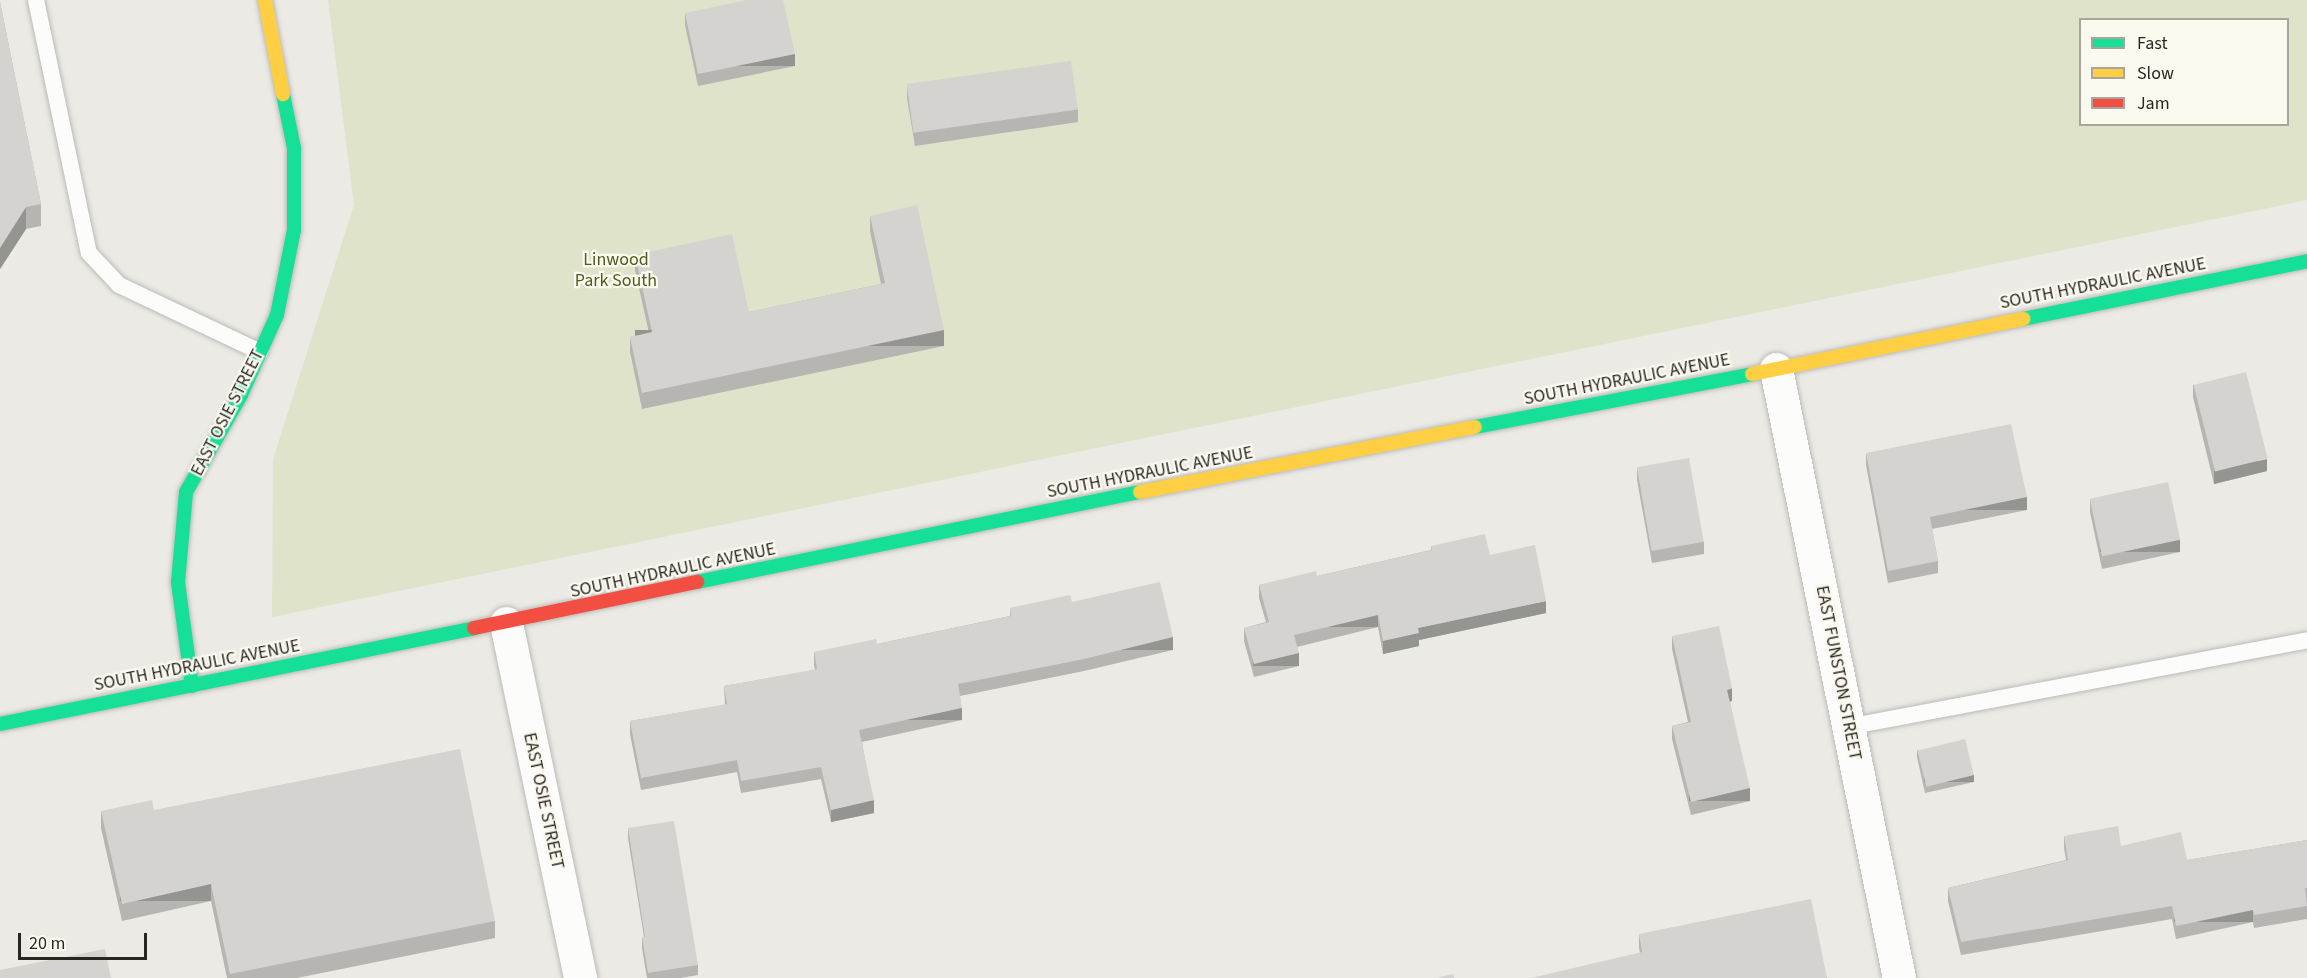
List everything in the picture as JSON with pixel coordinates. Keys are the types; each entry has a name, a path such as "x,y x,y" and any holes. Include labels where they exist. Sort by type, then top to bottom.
{"street":[{"name":"EAST OSIE STREET","path":"192,686 178,582 186,492 242,395 277,315 294,230 294,148 265,0"},
{"name":"SOUTH HYDRAULIC AVENUE","path":"0,724 1221,476 1776,369 2307,261"},
{"name":"EAST FUNSTON STREET","path":"1776,369 1899,978"},
{"name":"EAST OSIE STREET","path":"506,623 580,978"}],"lane":[{"path":"36,0 89,253 118,285 260,352"},
{"path":"1848,727 2307,640"}],"green space":[{"name":"Linwood Park South","path":"328,0 2307,0 2307,200 272,617 273,459 354,205"}],"building":[{"path":"747,0 783,0 795,54 698,74 685,13"},
{"path":"0,2 41,204 26,207 0,248"},
{"path":"1071,61 1078,110 913,133 907,84"},
{"path":"917,205 944,330 642,393 630,337 652,332 635,255 732,234 749,312 885,283 870,216"},
{"path":"2246,372 2268,458 2215,471 2194,385"},
{"path":"2011,424 2027,497 1930,517 1938,561 1888,571 1866,453"},
{"path":"1689,458 1704,542 1652,551 1637,467"},
{"path":"2168,482 2180,540 2102,556 2090,499"},
{"path":"1485,534 1490,555 1535,545 1546,601 1418,628 1419,633 1383,641 1378,615 1294,635 1299,653 1254,664 1244,628 1269,622 1259,585 1316,571 1317,576 1432,550 1431,546"},
{"path":"1160,582 1173,637 1084,659 958,684 962,708 859,730 874,800 831,810 821,767 741,781 737,760 641,778 630,721 727,704 724,686 817,669 814,652 876,639 877,644 1011,616 1010,608 1070,595 1072,602"},
{"path":"1719,626 1732,688 1727,690 1750,788 1691,802 1672,726 1691,722 1672,636"},
{"path":"1965,739 1974,775 1926,787 1917,751"},
{"path":"460,749 495,921 230,974 211,884 122,904 101,811 152,800 154,810"},
{"path":"674,821 698,965 648,973 642,937 645,937 628,828"},
{"path":"2118,826 2121,846 2181,832 2187,860 2307,840 2307,888 2305,888 2307,906 2254,915 2253,910 2176,926 2172,906 1961,942 1948,888 2068,860 2064,836"},
{"path":"1811,899 1827,978 1531,978 1642,952 1639,934"},
{"path":"105,949 111,978 0,978 0,970"},
{"path":"1453,974 1454,978 1436,978"}],"traffic: fast":[{"path":"192,686 178,582 186,492 241,395 277,315 294,230 294,148 283,94"},
{"path":"2023,319 2307,261"},
{"path":"1475,427 1752,374"},
{"path":"697,582 1140,492"},
{"path":"0,724 474,628"}],"traffic: slow":[{"path":"265,0 283,94"},
{"path":"1752,374 2023,319"},
{"path":"1140,492 1475,427"}],"traffic: jam":[{"path":"474,628 697,582"}]}
